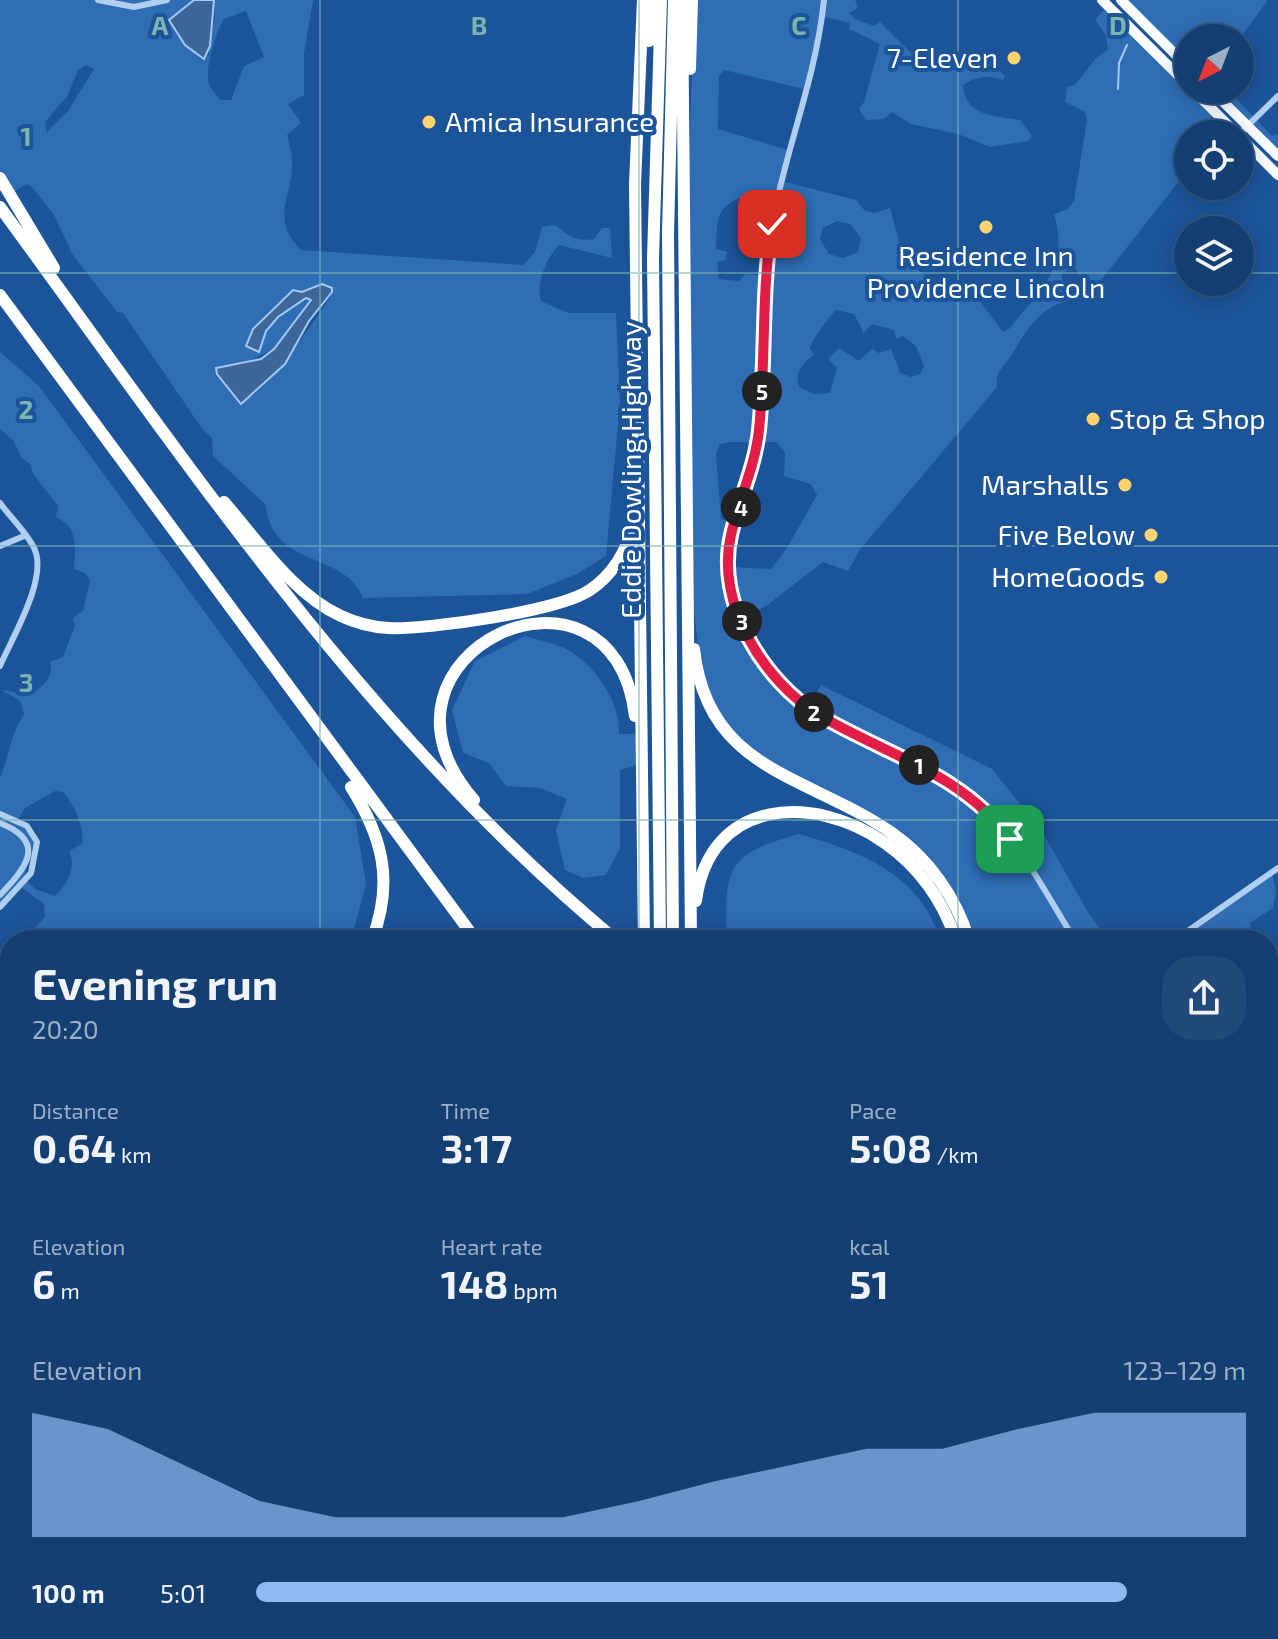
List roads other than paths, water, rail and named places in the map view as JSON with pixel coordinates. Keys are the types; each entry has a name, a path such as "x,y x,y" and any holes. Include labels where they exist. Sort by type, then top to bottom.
{"highway":[{"path":"643,0 636,168 644,930"},
{"path":"637,242 651,0"},
{"name":"Eddie Dowling Highway","path":"660,930 653,214 661,0"},
{"name":"Eddie Dowling Highway","path":"673,930 668,233 674,0"},
{"path":"682,0 692,930"},
{"path":"684,256 692,0"},
{"path":"0,178 95,336"},
{"path":"0,207 280,589 361,689 426,762 528,863 605,930"},
{"path":"0,295 469,930"},
{"path":"171,440 314,600 351,621 383,628 412,627 539,609 578,597 603,579 621,557 635,523 639,486"},
{"path":"686,555 696,666 707,701 727,734 758,763 865,817 908,845 943,885 964,930"},
{"path":"528,863 458,780 441,737 442,707 451,679 468,655 491,636 517,625 553,623 586,634 607,650 623,671 632,696 642,795"},
{"path":"294,696 364,808 379,839 386,884 374,930"},
{"path":"693,930 700,881 717,846 751,820 790,810 850,824 892,848 934,893 951,930"}],"main road":[{"path":"1102,0 1174,71"},
{"path":"1121,0 1174,53"},
{"path":"1208,104 1226,120"},
{"path":"1254,141 1278,156"},
{"path":"1254,149 1278,175"}],"street":[{"path":"98,0 134,7 167,0"},
{"path":"824,0 810,86 772,224 765,278 758,434 728,555 734,597 748,636 770,672 804,705 941,776 982,805 1010,839 1069,930"},
{"path":"1252,120 1278,96"},
{"path":"0,503 34,546 37,579 0,666"},
{"path":"0,546 24,536"},
{"path":"0,814 14,824 26,839 27,859 24,868 0,895"},
{"path":"0,823 31,830 36,850 31,873 0,907"},
{"path":"1189,930 1278,868"}],"waterway":[{"path":"1118,89 1119,63 1127,45"}],"place":[{"name":"7-Eleven","path":"1014,58"},
{"name":"Amica Insurance","path":"429,122"},
{"name":"Residence Inn Providence Lincoln","path":"986,227"},
{"name":"Stop & Shop","path":"1093,419"},
{"name":"Marshalls","path":"1125,485"},
{"name":"Five Below","path":"1151,535"},
{"name":"HomeGoods","path":"1161,577"}]}
